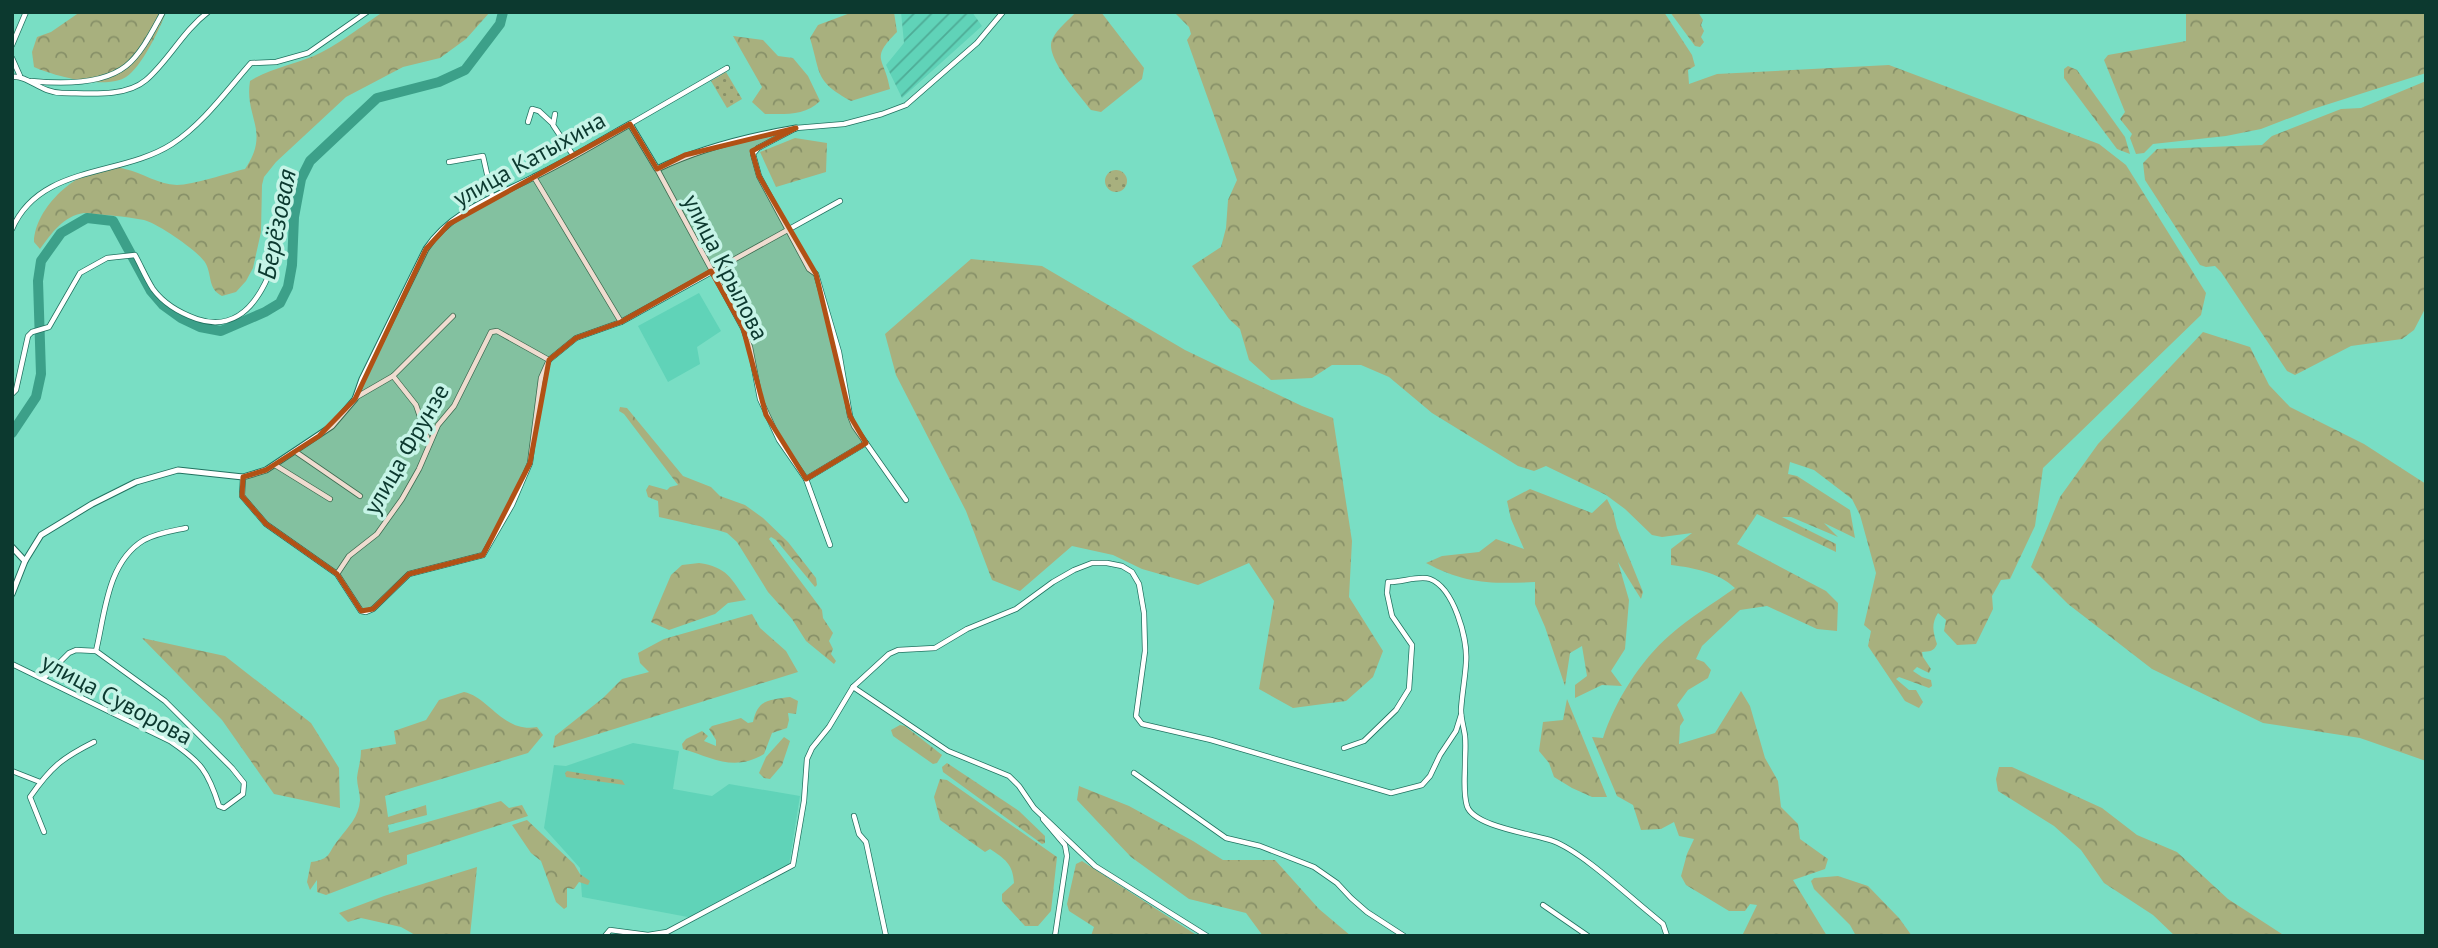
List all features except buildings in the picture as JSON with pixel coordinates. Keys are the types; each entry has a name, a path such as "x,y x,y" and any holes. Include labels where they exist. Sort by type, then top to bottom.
{"street":[{"path":"12,45 13,36 26,12"},
{"path":"27,80 70,82 113,74 128,65 163,12"},
{"path":"12,58 20,76 43,91 100,93 124,90 145,81 208,12"},
{"path":"12,229 19,214 32,199 51,187 171,145 188,131 251,63 276,62 307,53 367,12"},
{"path":"657,169 685,155 768,133 844,124 905,105 977,43 1003,12"},
{"name":"улица Катыхина","path":"355,399 362,379 435,235 492,196 534,177 727,68"},
{"path":"12,77 20,76"},
{"path":"528,122 531,109 539,111 553,125 573,155"},
{"path":"553,125 555,114"},
{"name":"улица Крылова","path":"630,124 743,328 766,415 779,440 806,479 830,545"},
{"path":"796,128 752,153 759,176 809,269 816,274 839,352 850,416 906,500"},
{"path":"449,162 483,156 492,196"},
{"path":"534,177 621,321"},
{"path":"12,394 16,390 28,336 48,327 79,273 107,258 134,255 153,289 165,303 192,317 222,322 248,308 259,295 278,246 284,222 284,197"},
{"path":"243,477 242,496 266,524 337,574 361,611 373,609 409,574 483,555 512,505 530,463 541,379 549,360 576,338 621,321 840,201"},
{"name":"улица Катыхина","path":"12,594 24,561 41,534 136,482 178,470 243,477 275,465 332,426 355,399 393,376 453,316"},
{"name":"улица Фрунзе","path":"337,574 349,556 377,534 402,499 419,469 438,425 454,406 491,331 497,331 549,360"},
{"path":"393,376 416,405 429,444"},
{"path":"806,479 866,443"},
{"path":"296,452 360,496"},
{"path":"275,465 330,499"},
{"path":"44,678 69,653 76,650 96,652 111,587 116,572 126,557 142,541 157,534 186,528"},
{"path":"12,547 24,561"},
{"path":"605,936 610,930 648,935 667,932 793,865 804,801 807,759 811,748 829,727 853,687 876,665 898,650 934,648 967,629 1016,609 1074,569 1092,563 1122,566 1132,572 1139,584 1144,613 1145,652 1136,716 1142,724 1211,740 1391,793 1422,785 1456,731 1461,715"},
{"path":"1344,748 1364,741 1396,710 1409,689 1412,645 1392,616 1387,593 1388,582 1401,583 1427,578 1438,584 1451,600 1466,647 1461,715 1465,738 1465,797 1472,814 1510,831 1552,841 1570,849 1663,924 1667,936"},
{"name":"улица Суворова","path":"12,664 181,748 210,778 219,806 228,806 243,794 244,783 232,768 165,701 96,652"},
{"path":"853,687 948,751 1009,776 1019,786 1065,845 1067,856 1055,936"},
{"path":"44,832 30,797 48,771 64,758 94,742"},
{"path":"12,771 40,782"},
{"path":"1134,774 1226,838 1260,846 1314,867 1337,883 1367,912 1404,936"},
{"path":"1034,808 1095,866 1207,936"},
{"path":"854,816 859,835 866,842 886,936"},
{"path":"1543,905 1588,936"}],"highlighted area":[{"path":"630,124 657,169 685,155 796,128 752,151 759,176 816,274 850,416 866,443 806,479 766,415 743,328 711,271 621,322 576,338 549,360 530,463 483,555 409,574 373,609 361,611 337,574 266,524 242,496 243,477 266,470 319,436 355,399 426,249 449,224"}],"shaded area":[{"path":"901,12 972,12 982,26 902,98 886,65 904,43"},
{"path":"699,293 721,331 697,347 700,364 668,382 638,326"},
{"path":"633,743 679,751 673,789 712,796 729,784 800,796 789,865 693,918 582,897 580,868 544,828 554,765 566,766"}],"green space":[{"path":"80,12 166,12 144,57 132,72 117,81 93,82 67,78 34,67 32,52 37,37 51,32"},
{"path":"383,12 490,12 466,39 440,58 403,67 346,97 276,162 264,177 262,185 261,232 253,268 236,292 222,296 214,290 206,264 196,252 158,226 144,220 84,213 64,221 40,249 34,242 43,213 53,200 80,178 95,171 125,169 163,183 177,185 245,169 256,144 250,105 250,81 322,52"},
{"path":"853,12 894,12 897,32 881,54 890,89 851,101 831,88 821,76 810,38 818,25"},
{"path":"1076,12 1101,12 1144,68 1142,79 1101,112 1091,110 1064,75 1053,54 1053,38"},
{"path":"1174,12 1664,12 1692,55 1695,66 1688,70 1689,84 1717,74 1889,65 2099,144 2126,165 2206,293 2201,315 2043,468 2035,526 2010,579 2001,580 1992,596 1993,609 1976,644 1957,645 1944,631 1946,620 1938,613 1933,628 1936,647 1922,652 1931,669 1929,673 1917,667 1913,671 1931,680 1932,686 1929,688 1899,677 1896,679 1909,690 1916,690 1923,702 1919,708 1905,701 1868,646 1871,631 1864,625 1876,573 1860,515 1852,499 1814,470 1790,462 1788,474 1797,476 1850,510 1855,538 1824,523 1838,537 1791,517 1782,517 1836,544 1836,552 1757,514 1737,544 1826,591 1838,603 1837,631 1817,629 1767,606 1740,610 1702,646 1696,659 1704,662 1711,670 1708,678 1688,690 1677,705 1684,720 1680,726 1679,744 1715,733 1741,691 1750,706 1765,758 1778,781 1781,807 1798,824 1800,839 1828,859 1825,869 1793,880 1827,936 1742,936 1757,905 1750,904 1745,911 1729,911 1686,885 1681,876 1694,839 1679,836 1674,822 1661,829 1641,830 1633,805 1617,796 1592,737 1603,738 1614,710 1630,682 1659,645 1686,622 1735,588 1713,574 1671,565 1671,549 1692,533 1662,537 1652,535 1606,495 1546,466 1534,471 1518,466 1432,413 1389,377 1361,365 1332,365 1312,378 1271,380 1249,360 1240,329 1229,319 1192,266 1221,247 1226,228 1228,200 1237,180 1187,40 1191,34 1189,27"},
{"path":"1670,12 1698,12 1703,20 1701,25 1704,31 1701,37 1704,42 1700,47 1695,46"},
{"path":"2186,12 2426,12 2426,73 2313,109 2261,129 2226,136 2153,144 2144,153 2136,154 2130,138 2132,134 2120,119 2125,112 2104,60 2108,55 2186,41"},
{"path":"733,36 763,40 778,56 793,58 808,76 820,101 802,112 765,114 752,102 762,87"},
{"path":"2068,66 2077,70 2125,137 2130,154 2117,149 2064,78 2064,69"},
{"path":"726,72 742,99 727,108 711,81"},
{"path":"2426,81 2426,307 2414,330 2402,339 2351,346 2295,375 2287,371 2221,272 2215,266 2200,265 2145,180 2143,163 2157,149 2262,145 2272,136 2341,109 2361,108"},
{"path":"795,138 827,143 826,172 776,187 760,152"},
{"path":"1116,170 1124,173 1127,181 1124,189 1116,192 1108,189 1105,181 1108,173"},
{"path":"971,259 1042,266 1185,350 1333,418 1352,541 1349,597 1383,651 1373,677 1346,701 1293,708 1259,689 1274,601 1249,563 1198,585 1142,569 1113,555 1072,546 1020,591 992,580 966,511 896,375 885,334"},
{"path":"2203,332 2250,347 2269,385 2290,407 2364,444 2426,484 2426,761 2360,738 2263,723 2152,669 2068,604 2031,567 2060,497 2098,444"},
{"path":"620,407 627,408 683,476 711,487 720,496 745,505 788,542 816,578 815,587 776,540 771,537 769,539 822,610 823,618 833,633 829,641 833,649 831,654 836,661 834,664 806,641 792,619 768,592 737,542 727,533 659,517 658,501 648,497 646,490 649,485 667,490 678,485 619,411"},
{"path":"1530,489 1592,513 1607,499 1613,511 1617,528 1643,592 1641,599 1618,562 1629,600 1625,649 1611,671 1622,686 1602,685 1575,698 1575,685 1587,676 1582,646 1570,653 1565,686 1535,604 1535,582 1505,583 1466,579 1426,563 1442,556 1479,552 1496,539 1524,549 1511,519 1507,501"},
{"path":"699,563 722,571 746,600 728,603 715,614 669,630 651,622 671,575 682,565"},
{"path":"752,614 760,628 786,651 798,672 553,748 555,736 603,698 622,679 649,672 640,663 638,653 664,639"},
{"path":"142,638 225,656 311,723 339,768 340,808 274,794 222,720"},
{"path":"464,692 481,700 515,725 537,727 543,735 528,753 385,796 388,817 426,805 427,815 388,825 389,833 501,801 509,808 522,805 528,816 407,855 407,864 326,895 317,892 317,880 310,890 307,882 311,862 328,855 358,812 360,800 357,778 361,750 396,744 394,731 426,720 439,700"},
{"path":"790,697 798,701 796,714 788,713 787,728 772,733 764,754 733,763 683,749 682,744 686,739 702,731 708,736 704,741 716,746 716,740 709,729 712,726 741,718 748,723 753,722 761,705 770,700"},
{"path":"1567,699 1607,797 1592,797 1554,777 1549,763 1539,751 1543,722 1563,720"},
{"path":"900,725 942,755 937,763 933,764 893,736 891,730"},
{"path":"784,737 790,741 782,765 770,779 764,778 759,773 766,757"},
{"path":"947,763 1019,811 1045,836 1045,843 1042,844 943,772 942,767"},
{"path":"1999,767 2012,767 2102,808 2137,835 2177,852 2228,899 2285,936 2175,936 2153,915 2104,883 2081,850 2054,826 1998,791 1996,779"},
{"path":"567,771 622,780 625,785 566,777"},
{"path":"940,779 947,780 1057,857 1051,911 1038,926 1025,926 1002,901 1002,894 1014,883 1007,863 990,849 985,852 940,820 934,797"},
{"path":"1079,786 1129,806 1223,860 1275,860 1319,909 1351,936 1263,936 1246,913 1189,899 1131,857 1077,800"},
{"path":"527,820 590,881 588,885 579,882 574,889 567,888 567,907 564,909 556,902 541,861 531,853 512,825"},
{"path":"1082,861 1198,936 1091,936 1094,927 1069,911 1067,904 1076,864"},
{"path":"477,867 470,936 417,936 401,927 361,918 348,922 339,913 384,896"},
{"path":"1838,876 1868,886 1899,918 1912,936 1856,936 1850,925 1814,889 1811,881 1814,878"}],"waterway":[{"name":"Берёзовая","path":"12,433 36,397 41,374 38,281 41,261 61,233 87,218 113,221 151,291 163,305 200,327 221,331 265,312 280,303 288,287 292,265 294,217 301,179 310,161 377,98 439,82 465,70 500,24 503,12"}]}
